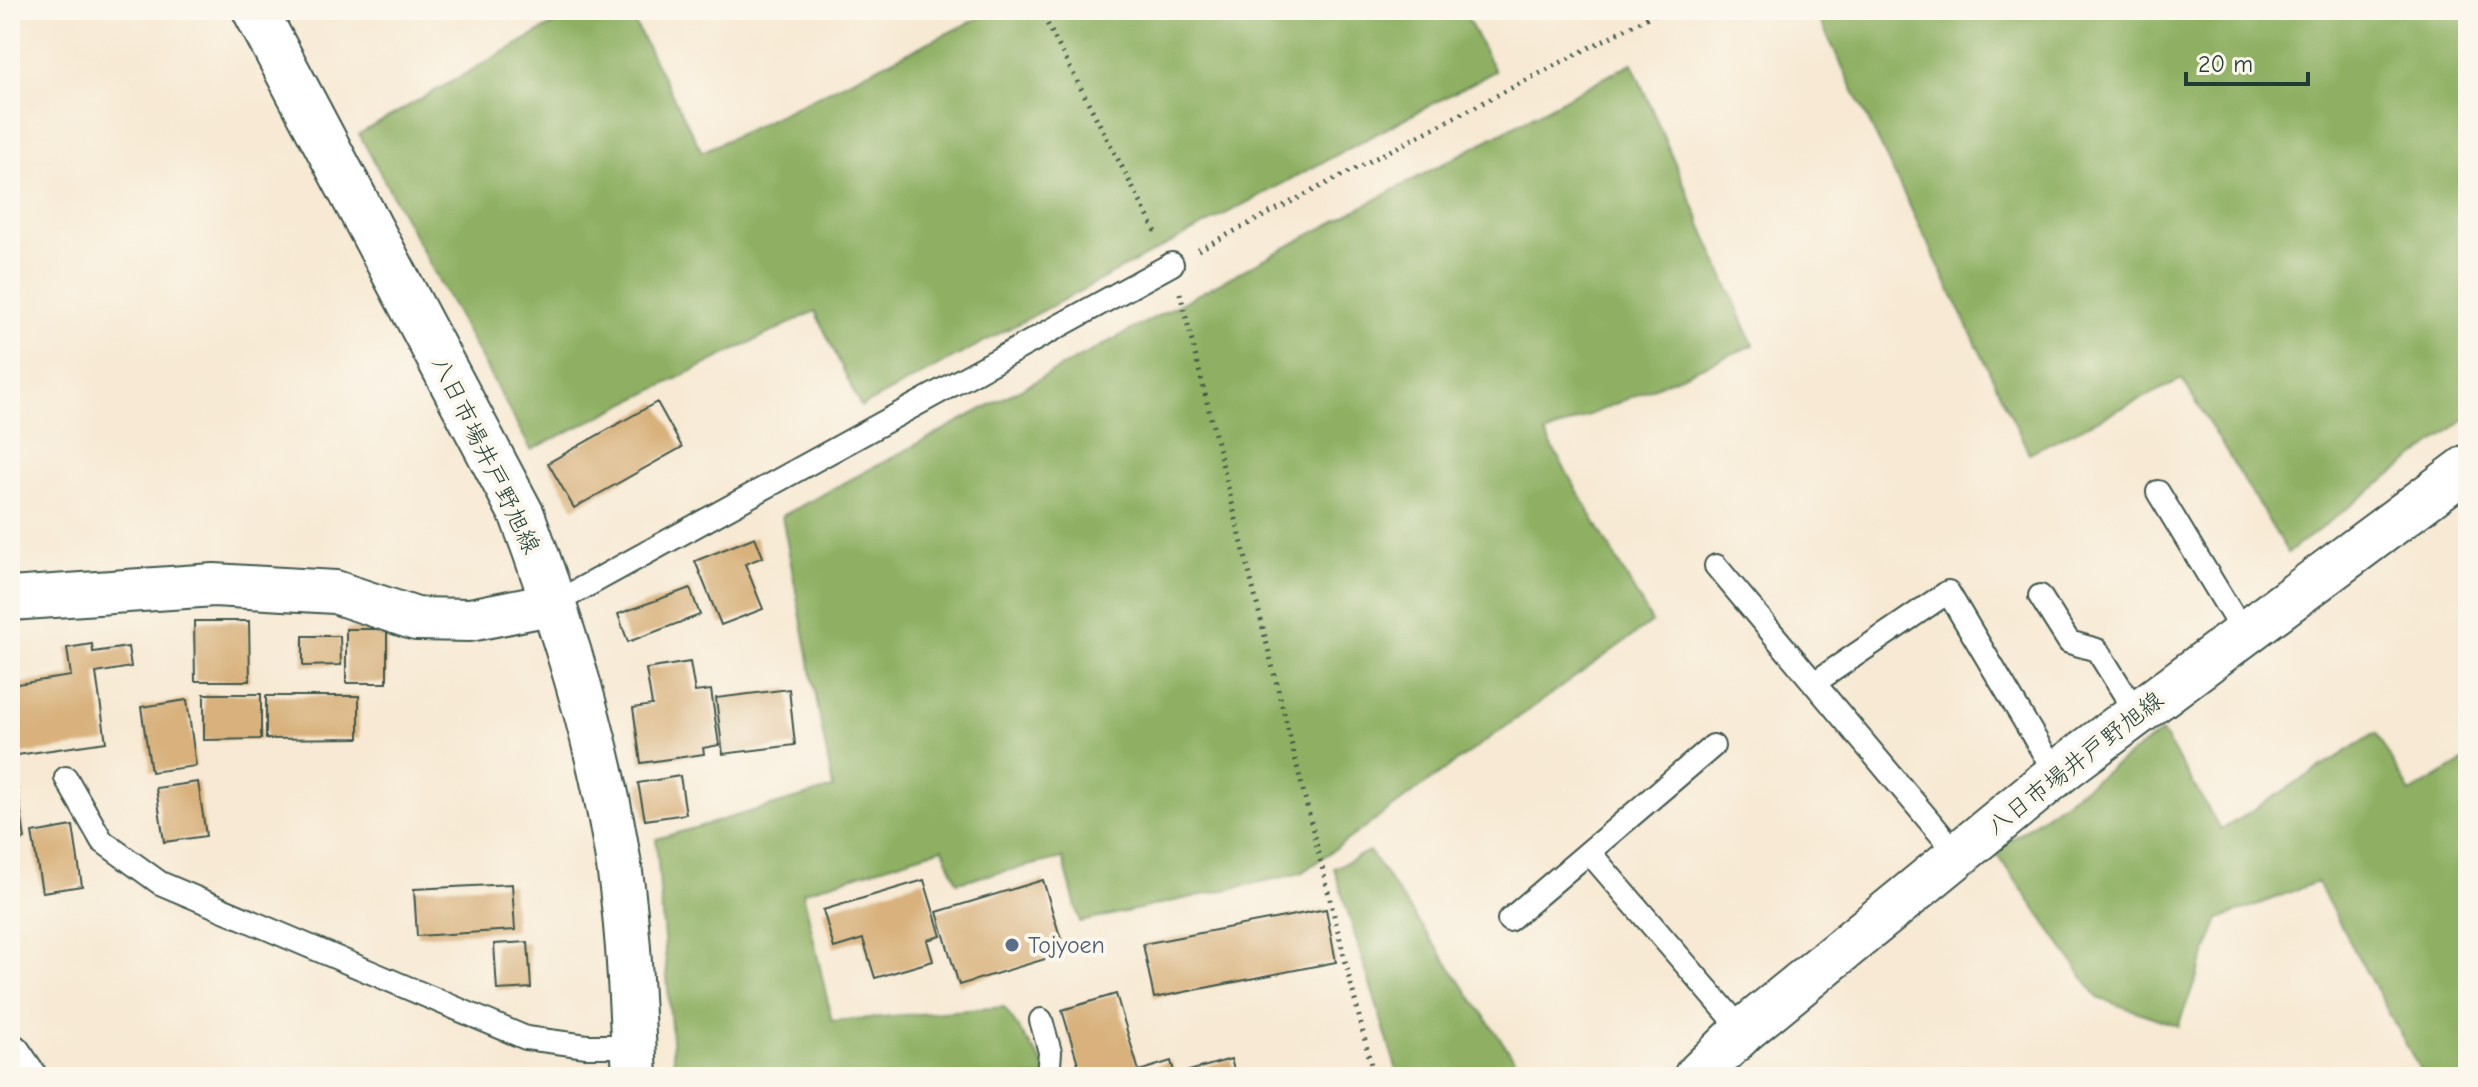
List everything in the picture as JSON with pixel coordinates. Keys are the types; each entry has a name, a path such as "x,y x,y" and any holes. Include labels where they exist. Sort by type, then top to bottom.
{"main road":[{"name":"八日市場井戸野旭線","path":"255,10 522,515 555,603 615,841 629,949 634,1061"},
{"name":"八日市場井戸野旭線","path":"1696,1077 1743,1031 2056,774 2468,467"}],"street":[{"path":"10,599 214,585 335,592 416,619 470,620 555,603"},
{"path":"10,1055 25,1077"}],"lane":[{"path":"555,603 1172,264"},
{"path":"2158,492 2244,634"},
{"path":"1716,566 1958,855"},
{"path":"1814,683 1948,592 2056,774"},
{"path":"2040,596 2069,642 2097,650 2137,714"},
{"path":"1509,920 1713,746"},
{"path":"66,778 102,841 160,883 526,1038 587,1046 634,1061"},
{"path":"1589,852 1743,1031"},
{"path":"1041,1020 1050,1052 1048,1077"}],"path":[{"path":"1040,10 1172,264 1374,1077"},
{"path":"1172,264 1662,10"}],"green space":[{"path":"578,10 628,10 702,152 995,10 1463,10 1495,71 861,407 815,311 531,450 359,134"},
{"path":"1815,10 2468,10 2468,417 2288,553 2182,379 2029,453"},
{"path":"1632,63 1753,345 1545,434 1652,622 1301,873 1080,922 1063,858 957,882 943,848 803,892 832,1021 1004,1007 1052,1077 675,1077 656,839 833,788 782,516"},
{"path":"2162,732 2221,830 2376,733 2410,793 2468,759 2468,1077 2424,1077 2317,882 2219,919 2178,1026 2098,998 1995,851"},
{"path":"1369,851 1527,1077 1399,1077 1334,868"}],"building":[{"path":"657,402 682,447 574,508 548,463"},
{"path":"755,537 763,557 745,564 763,609 721,625 695,561"},
{"path":"690,588 700,615 628,642 618,614"},
{"path":"194,621 249,621 250,681 195,681"},
{"path":"346,629 387,629 387,683 346,683"},
{"path":"303,636 340,636 341,665 303,666"},
{"path":"92,644 93,652 128,647 131,667 96,673 106,742 10,756 10,685 71,676 67,648"},
{"path":"690,662 695,692 711,690 719,745 703,748 704,754 641,763 633,708 652,705 646,669"},
{"path":"789,689 795,745 723,754 716,698"},
{"path":"204,694 261,694 261,739 204,740"},
{"path":"266,696 359,696 359,738 266,739"},
{"path":"187,700 196,766 151,772 141,707"},
{"path":"13,760 25,839 10,841 10,761"},
{"path":"680,776 686,814 645,820 638,783"},
{"path":"198,782 206,836 164,842 156,788"},
{"path":"73,826 82,886 42,892 32,833"},
{"path":"924,880 941,936 927,940 933,961 875,978 863,939 834,948 823,910"},
{"path":"1043,880 1065,953 959,985 937,912"},
{"path":"512,884 515,930 417,936 414,889"},
{"path":"1326,909 1336,962 1154,998 1143,944"},
{"path":"528,942 531,988 497,990 494,944"},
{"path":"1116,994 1139,1071 1171,1061 1175,1075 1231,1059 1236,1077 1138,1077 1136,1071 1118,1077 1082,1077 1062,1010"}],"place":[{"name":"Tojyoen","path":"1012,945"}]}
